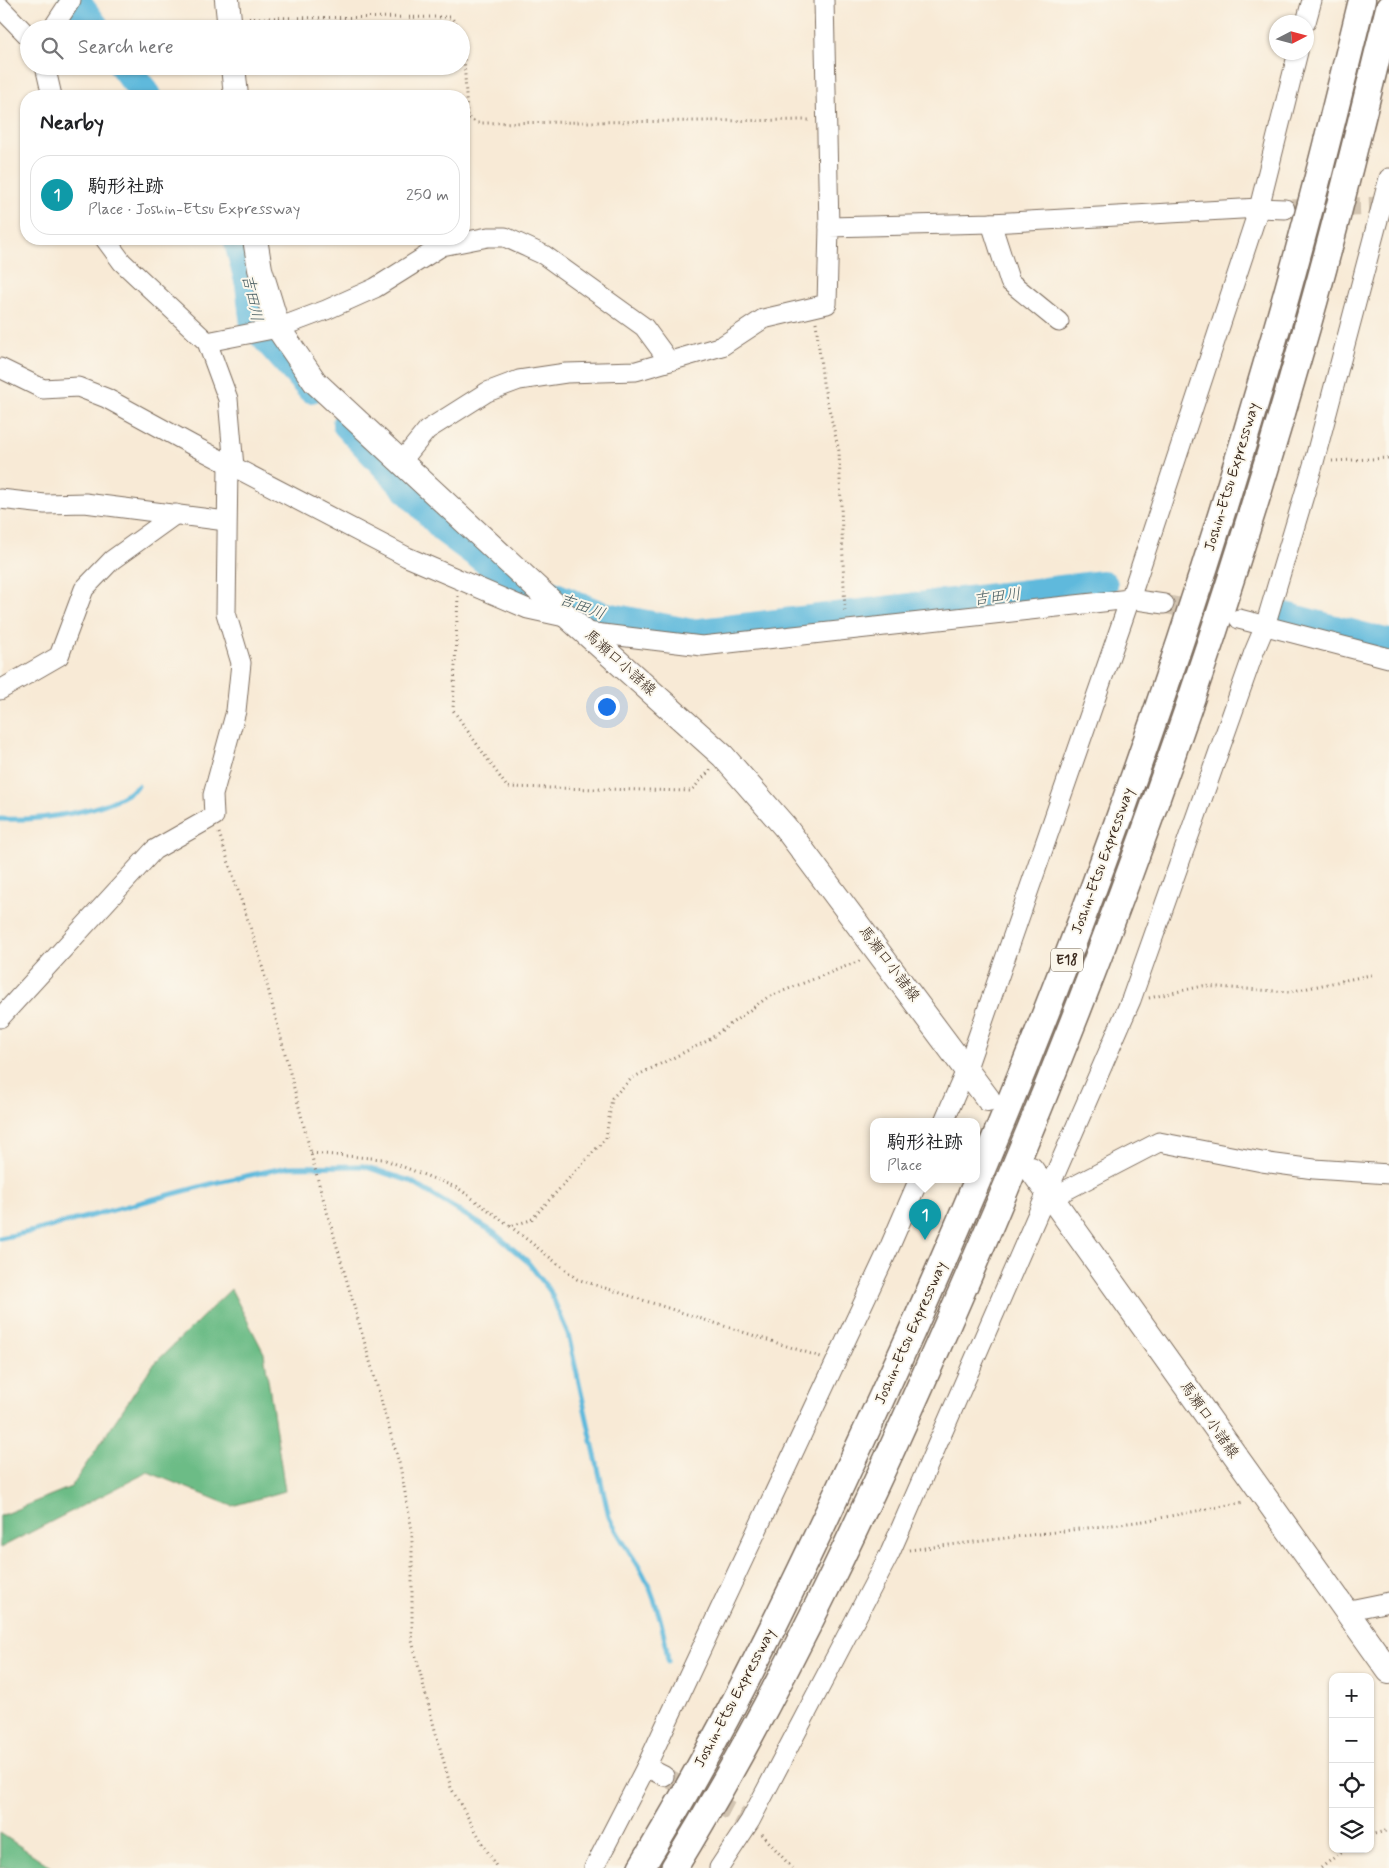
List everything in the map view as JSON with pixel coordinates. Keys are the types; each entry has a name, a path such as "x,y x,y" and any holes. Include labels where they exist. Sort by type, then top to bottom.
{"highway":[{"name":"Joshin-Etsu Expressway","path":"980,1175 1050,1006 1142,755 1234,473 1309,214 1362,0"},
{"name":"Joshin-Etsu Expressway","path":"674,1868 752,1730 814,1611 871,1491 929,1368 982,1246 1077,1015 1171,758 1261,483 1338,215 1389,8"},
{"name":"Joshin-Etsu Expressway","path":"641,1868 724,1720 785,1603 846,1475 955,1236 977,1183"}],"main road":[{"path":"234,75 235,90"},
{"name":"馬瀬口小諸線","path":"256,245 260,269 278,328 315,382 577,625 722,756 785,828 881,953 988,1099"},
{"name":"馬瀬口小諸線","path":"1031,1169 1389,1671"}],"street":[{"path":"58,20 71,0"},
{"path":"401,462 427,430 487,392 519,380 566,374 636,370 722,346 764,319 827,304 829,227 824,0"},
{"path":"1308,15 1312,0"},
{"path":"0,6 20,27"},
{"path":"945,1118 967,1068 1130,599 1259,208 1296,60"},
{"path":"47,75 51,90"},
{"path":"719,1868 750,1821 890,1552 1049,1194 1131,1000 1254,652 1265,626 1314,462 1386,206 1389,178"},
{"path":"829,227 991,223 1259,208 1285,209"},
{"path":"991,223 1010,282 1059,322"},
{"path":"470,241 488,237 505,237 544,254 644,328 669,361"},
{"path":"0,1018 154,850 214,816 213,795 236,711 241,663 226,613 226,521 231,466 228,399 207,342 122,262 109,245"},
{"path":"207,342 278,328 326,310 375,288 442,246 447,245"},
{"path":"0,368 43,389 78,387 106,398 231,466 407,557 459,581 528,609 577,625 702,646 1130,599 1164,604"},
{"path":"0,500 45,504 85,503 226,521"},
{"path":"0,690 59,656 84,589 112,560 176,514"},
{"path":"1239,619 1389,658"},
{"path":"1049,1194 1159,1142 1271,1164 1389,1174"},
{"path":"594,1868 646,1766 917,1183"},
{"path":"1345,1611 1389,1602"},
{"path":"646,1766 664,1776"}],"path":[{"path":"229,16 451,17 453,20"},
{"path":"464,75 465,90"},
{"path":"470,119 477,123 827,120"},
{"path":"815,307 823,383 839,451 845,630"},
{"path":"1314,462 1389,458"},
{"path":"459,581 453,710 507,787 691,791 722,756"},
{"path":"214,816 228,864 259,954 311,1153 400,1466 412,1530 412,1642 417,1661 452,1788 497,1868"},
{"path":"510,1226 531,1220 606,1138 612,1098 632,1078 707,1040 768,996 881,953"},
{"path":"1131,1000 1153,998 1203,986 1289,992 1375,974"},
{"path":"311,1153 382,1159 458,1188 577,1279 835,1362"},
{"path":"890,1552 1144,1521 1265,1499"},
{"path":"750,1821 792,1868"},
{"path":"1374,1834 1389,1830"},
{"path":"1321,1868 1340,1853"}],"green space":[{"path":"231,1289 264,1353 285,1491 232,1506 148,1472 0,1548 0,1516 71,1487 152,1366"},
{"path":"0,1833 53,1868 0,1868"}],"waterway":[{"name":"吉田川","path":"74,0 89,20"},
{"name":"吉田川","path":"131,75 142,90"},
{"name":"吉田川","path":"240,245 250,284 255,325 311,388"},
{"name":"吉田川","path":"347,424 447,531 513,580 601,616 692,634 1103,585"},
{"name":"吉田川","path":"1285,617 1389,644"},
{"path":"0,819 34,818 72,813 110,802 138,786"},
{"path":"0,1238 34,1231 218,1182 288,1167 363,1166 410,1181 493,1232 527,1261 550,1291 568,1334 609,1517 641,1570 651,1592 665,1639 668,1662"}],"tunnel":[{"path":"1285,209 1382,206"},
{"path":"1164,604 1231,618"},
{"path":"664,1776 750,1821"}],"place":[{"name":"駒形社跡","path":"925,1240"}]}
